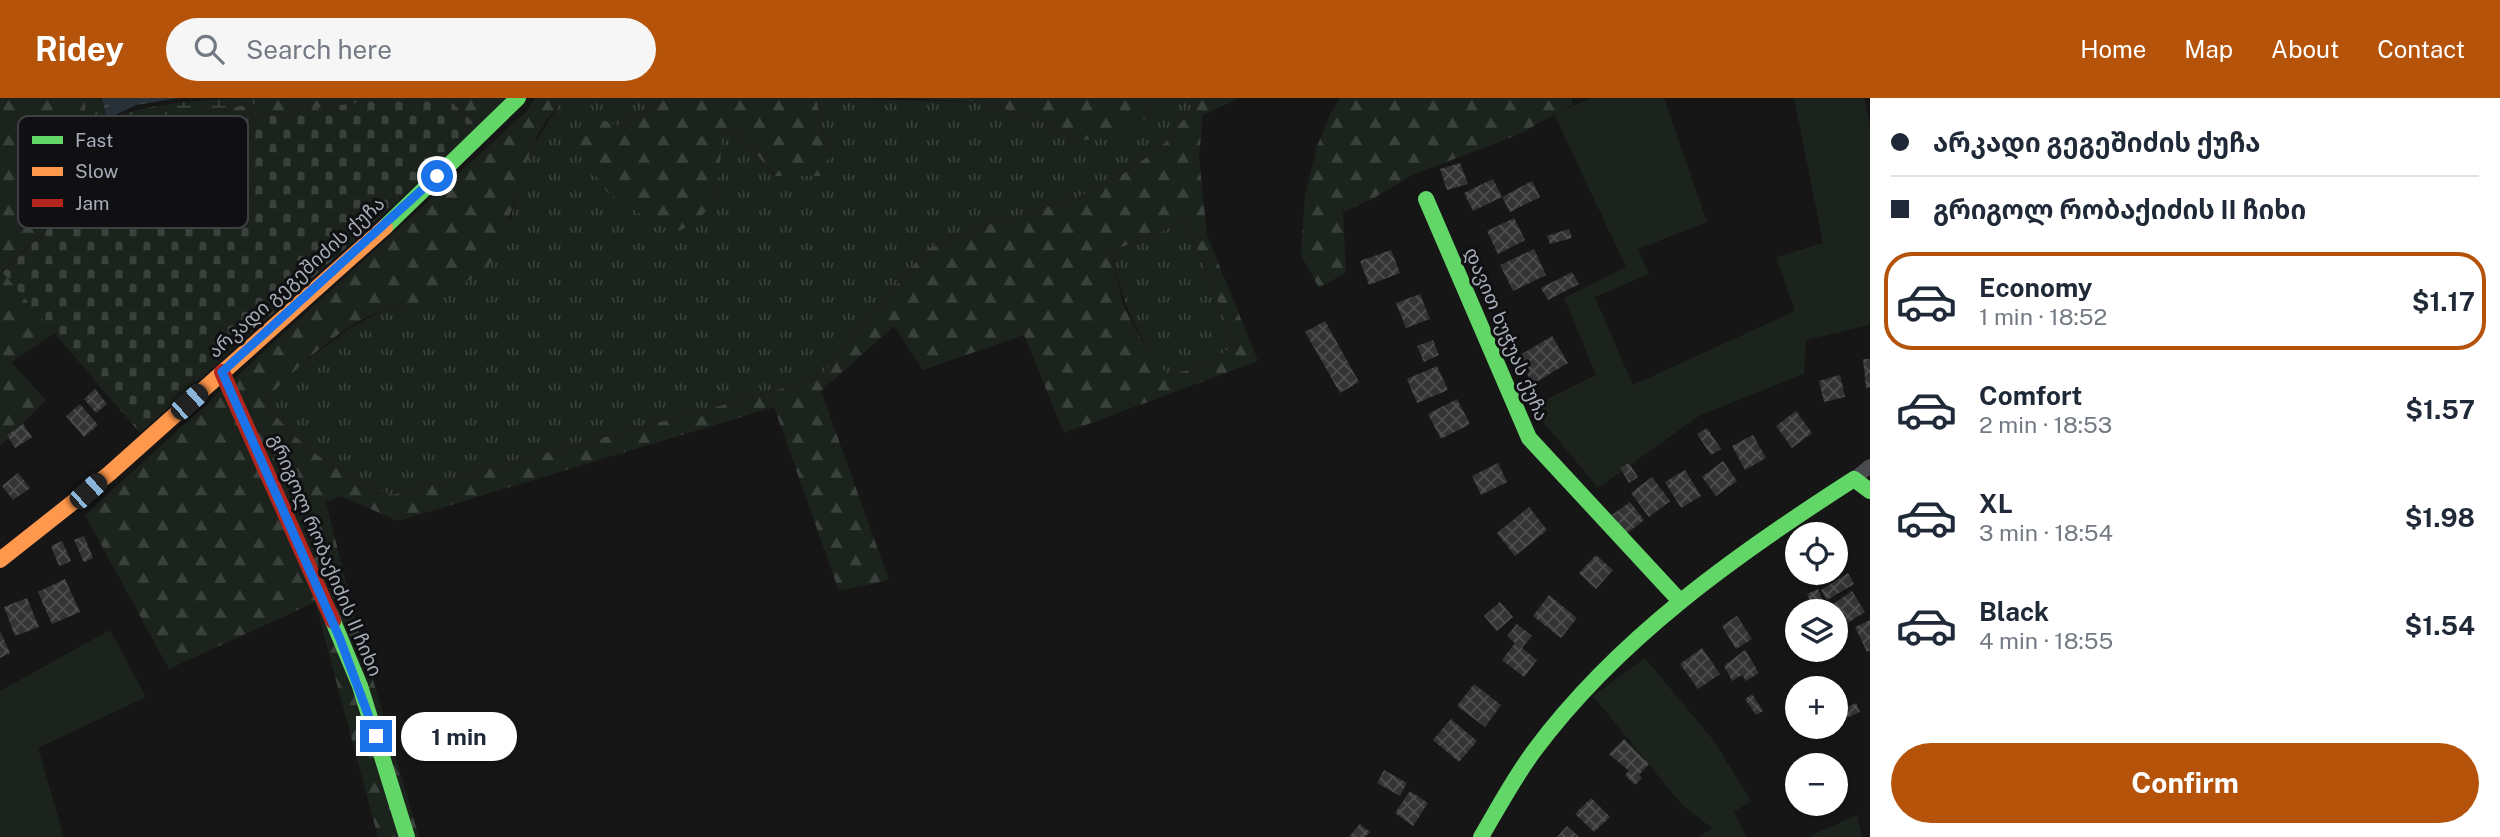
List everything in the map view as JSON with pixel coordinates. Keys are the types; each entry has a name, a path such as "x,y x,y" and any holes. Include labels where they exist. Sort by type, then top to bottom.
{"street":[{"name":"არკადი გეგეშიძის ქუჩა","path":"0,561 48,527 377,234 518,98"},
{"name":"დავით ხუჭუას ქუჩა","path":"1426,199 1529,438 1679,600"},
{"name":"გრიგოლ რობაქიძის II ჩიხი","path":"222,372 291,522 360,686 407,837"},
{"path":"1481,837 1542,740 1589,688 1679,600 1764,536 1870,466"},
{"path":"1854,479 1870,491"}],"green space":[{"path":"0,98 85,98 86,116 18,116 18,228 48,228 2,271 55,333 11,362 46,400 0,446"},
{"path":"85,98 102,98 107,116 86,116"},
{"path":"292,98 389,98 248,118 175,116"},
{"path":"292,98 175,116 117,116 175,103"},
{"path":"389,98 447,98 479,128 140,433 2,272 49,228 248,228 248,118"},
{"path":"447,98 507,98 479,128"},
{"path":"535,98 568,98 553,112 532,147 506,227 486,269 430,299 382,310 349,327 304,362 264,401 305,446 321,458 354,479 392,495 818,379 927,249 993,223 1077,198 1128,171 1162,146 1195,105 1197,98 1239,98 1203,115 1199,157 1207,235 1258,361 1064,433 1024,335 923,370 894,326 821,391 889,580 839,591 774,407 398,521 341,496 326,502 355,618 419,837 378,837 315,602 169,669 85,515 527,111","holes":["1186,221 1235,345 1204,365 1168,376 1138,334 1124,307 1110,252"]},
{"path":"568,98 668,98 617,126 716,194 722,134 740,135 775,176 829,157 816,98 985,102 1044,123 1078,141 1148,117 1150,98 1197,98 1195,105 1162,146 1128,171 1077,198 993,223 927,249 818,379 392,495 337,469 305,446 264,401 295,369 350,328 383,310 424,301 511,218 521,173 533,146 559,105"},
{"path":"668,98 816,98 829,157 820,176 775,176 740,135 723,134 719,179 712,202 705,213 679,231 642,215 607,192 574,144 585,113 618,126"},
{"path":"901,98 1150,98 1148,117 1121,134 1078,141 1044,123 985,102"},
{"path":"1340,98 1572,98 1572,105 1517,135 1410,176 1374,198 1343,212 1346,272 1319,288 1301,255 1305,195 1317,146"},
{"path":"1591,98 1664,98 1707,222 1638,249 1649,274 1595,297 1633,385 1795,311 1776,257 1823,243 1794,98 1864,98 1870,126 1870,325 1806,340 1804,374 1699,416 1598,488 1531,407 1596,375 1564,298 1626,267 1554,114"},
{"path":"1186,221 1235,345 1204,365 1167,376 1146,345 1132,317 1110,252"},
{"path":"110,630 146,697 38,748 64,837 0,837 0,691"},
{"path":"1645,658 1714,741 1751,801 1734,812 1746,837 1698,837 1712,828 1682,805 1593,696"},
{"path":"1857,815 1862,837 1808,837"}],"water":[{"path":"102,98 179,98 136,105 113,116 106,116"}],"building":[{"path":"1460,163 1468,184 1447,190 1440,169"},
{"path":"1493,179 1502,197 1473,211 1464,193"},
{"path":"1532,181 1540,197 1510,212 1502,197"},
{"path":"1514,218 1525,240 1498,254 1487,231"},
{"path":"1569,229 1572,238 1550,244 1547,236"},
{"path":"1534,249 1546,275 1513,291 1500,265"},
{"path":"1391,250 1400,273 1369,285 1360,261"},
{"path":"1572,272 1579,284 1548,300 1541,288"},
{"path":"1420,294 1430,319 1406,328 1396,303"},
{"path":"1325,321 1359,382 1340,393 1305,332"},
{"path":"1552,336 1568,363 1533,384 1517,357"},
{"path":"1433,340 1439,355 1424,362 1417,346"},
{"path":"1863,359 1870,359 1870,387 1866,388"},
{"path":"1437,366 1448,390 1417,403 1407,379"},
{"path":"1840,375 1845,397 1824,402 1819,381"},
{"path":"95,389 107,404 96,413 84,399"},
{"path":"1457,399 1470,424 1441,439 1428,414"},
{"path":"80,404 98,425 84,437 66,416"},
{"path":"1796,411 1812,433 1792,448 1776,426"},
{"path":"23,424 32,437 15,448 7,435"},
{"path":"1707,428 1721,449 1711,455 1697,434"},
{"path":"1753,435 1766,458 1745,470 1732,446"},
{"path":"1723,461 1737,481 1716,496 1702,477"},
{"path":"1498,463 1507,482 1481,495 1472,476"},
{"path":"1629,463 1638,477 1629,483 1620,468"},
{"path":"1685,470 1701,496 1681,508 1665,482"},
{"path":"18,473 30,488 13,500 2,486"},
{"path":"1652,477 1670,501 1649,517 1631,493"},
{"path":"1630,502 1644,520 1626,534 1612,515"},
{"path":"1529,507 1547,530 1515,556 1497,533"},
{"path":"84,536 93,558 84,562 74,540"},
{"path":"62,541 71,561 59,566 51,546"},
{"path":"1596,555 1613,570 1596,589 1579,573"},
{"path":"1848,573 1854,584 1829,599 1821,590 1829,585 1848,585"},
{"path":"65,579 80,612 52,624 38,592"},
{"path":"1818,589 1822,599 1809,599 1807,594"},
{"path":"1852,591 1865,612 1848,623 1848,599 1840,599"},
{"path":"1549,595 1577,618 1561,638 1533,616"},
{"path":"27,598 39,627 15,636 4,607"},
{"path":"1500,602 1513,617 1497,631 1484,616"},
{"path":"1737,616 1752,639 1736,649 1722,626"},
{"path":"1870,620 1870,650 1867,652 1855,627"},
{"path":"1517,624 1532,636 1522,648 1537,660 1524,677 1502,660 1515,643 1507,636"},
{"path":"0,631 10,653 0,658"},
{"path":"1702,648 1720,674 1698,689 1680,664"},
{"path":"1745,650 1759,673 1746,681 1742,675 1732,681 1724,666"},
{"path":"1474,684 1501,705 1485,727 1457,706"},
{"path":"1752,694 1763,711 1756,715 1745,699"},
{"path":"1856,703 1860,712 1848,717 1848,707"},
{"path":"1451,719 1477,741 1459,762 1433,740"},
{"path":"1624,739 1649,764 1639,775 1642,778 1635,785 1625,775 1629,771 1609,754"},
{"path":"1384,770 1407,783 1400,796 1377,783"},
{"path":"1410,791 1428,803 1413,826 1395,813"},
{"path":"1591,798 1610,817 1594,832 1575,814"},
{"path":"1360,824 1370,832 1365,837 1349,837"},
{"path":"1567,826 1579,837 1557,837"}],"traffic: fast":[{"path":"385,227 518,98"},
{"path":"1426,199 1529,438 1679,600"},
{"path":"1481,837 1534,751 1567,710 1641,635 1723,568 1854,479 1870,491"},
{"path":"333,621 360,686 407,837"}],"traffic: slow":[{"path":"0,560 110,473 385,227"}],"traffic: jam":[{"path":"222,372 333,621"}],"route":[{"path":"376,736 360,686 291,522 222,372 377,234 437,176"}]}
